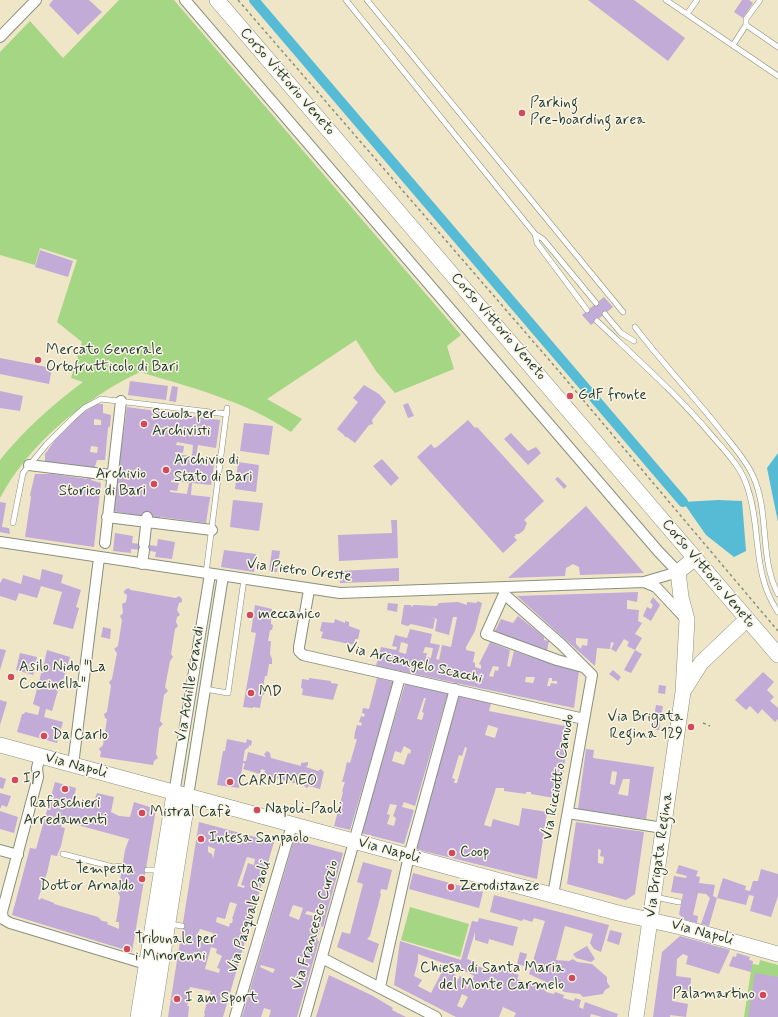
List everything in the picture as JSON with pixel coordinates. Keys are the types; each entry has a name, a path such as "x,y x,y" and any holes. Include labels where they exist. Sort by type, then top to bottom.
{"main road":[{"name":"Corso Vittorio Veneto","path":"217,0 695,558 746,620 778,655"},
{"path":"678,572 695,558"},
{"name":"Via Brigata Regina","path":"636,1017 683,692 687,620 681,597 678,572"},
{"path":"683,692 698,667 711,652 746,620"},
{"path":"686,638 692,647 697,651 711,652"},
{"name":"Via Napoli","path":"0,745 354,842 778,954"},
{"path":"153,1017 175,925 176,831 181,795"},
{"path":"138,1017 162,870 176,831"}],"street":[{"path":"0,37 36,0"},
{"name":"Corso Vittorio Veneto","path":"184,0 658,551 678,572"},
{"path":"105,543 111,475 121,401"},
{"path":"29,465 111,475"},
{"path":"107,517 147,520 212,530"},
{"path":"142,564 147,520"},
{"name":"Via Pietro Oreste","path":"0,542 309,590 340,593 504,591 644,582 678,572"},
{"path":"73,765 99,558"},
{"name":"Via Achille Grandi","path":"181,795 208,574"},
{"name":"Via Achille Grandi","path":"181,795 205,689 223,576"},
{"path":"644,582 656,587 687,620"},
{"name":"Via Arcangelo Scacchi","path":"309,590 299,647 299,651 303,655 584,719"},
{"path":"504,591 585,668 557,660 486,634 504,591"},
{"name":"Via Ricciotto Canudo","path":"553,895 592,675 585,668"},
{"name":"Via Francesco Curzio","path":"305,1017 400,677"},
{"path":"380,987 409,856 455,689"},
{"path":"40,756 37,768 38,777 2,912 4,919 10,923 146,964"},
{"path":"568,813 663,828"},
{"name":"Via Pasquale Paoli","path":"235,1017 292,825"},
{"path":"0,850 18,855"},
{"path":"322,958 436,1017"}],"lane":[{"path":"346,0 535,234 543,239 596,303"},
{"path":"367,0 623,312"},
{"path":"666,0 778,76"},
{"path":"687,14 697,0"},
{"path":"733,45 746,26 746,19 760,0"},
{"path":"746,26 778,47"},
{"path":"535,234 537,243 587,310"},
{"path":"605,314 621,333 634,341"},
{"path":"597,321 688,407 731,457 741,472 748,488 752,503 762,582 771,602 778,612"},
{"path":"635,327 697,400 747,464 760,495 771,575 778,594"},
{"path":"13,522 23,473 46,445 84,408 101,399 227,414"},
{"path":"208,574 227,408"},
{"path":"205,689 228,693 244,580"},
{"path":"63,854 113,867 122,866"},
{"path":"147,870 162,870"},
{"path":"653,897 679,902"}],"path":[{"path":"238,0 557,369 778,631"},
{"path":"703,723 710,726"}],"green space":[{"path":"119,0 174,0 461,335 447,346 454,369 395,393 376,371 356,340 267,399 302,419 291,432 255,412 218,396 140,372 99,395 60,424 27,458 12,478 0,498 0,460 39,418 83,382 71,378 82,342 57,322 77,260 40,248 35,265 0,255 0,52 30,21 63,58"},
{"path":"410,907 469,924 460,957 401,940"},
{"name":"Palamartino","path":"760,960 778,965 778,1017 744,1017 752,964 759,965"}],"water":[{"path":"778,453 778,522 767,468"},
{"path":"718,500 742,501 746,551 734,557 706,535 683,502"}],"building":[{"path":"53,0 89,0 102,12 78,35 49,5"},
{"path":"588,0 634,0 685,38 668,61"},
{"path":"742,0 749,0 753,3 743,18 734,12"},
{"path":"40,250 73,261 68,277 35,267"},
{"path":"604,297 613,307 591,325 582,315"},
{"path":"0,358 52,368 49,384 0,374"},
{"path":"130,381 168,386 166,400 128,395"},
{"path":"364,385 379,394 386,402 372,420 373,424 369,425 355,443 345,437 337,429 358,402 353,398"},
{"path":"172,386 178,387 176,402 169,401"},
{"path":"0,391 23,396 20,411 0,408"},
{"path":"408,403 414,416 408,418 403,405"},
{"path":"97,404 103,404 103,413 111,415 110,426 108,428 105,460 97,460 91,480 101,483 94,547 25,537 31,497 30,495 35,474 53,474 87,479 90,468 45,462 45,454 55,440 81,414","holes":["94,419 101,420 101,425 94,425","91,446 98,447 97,453 90,452"]},
{"name":"Archivio di Stato di Bari","path":"127,407 220,420 216,448 198,445 196,457 215,459 211,485 192,483 191,495 210,497 206,523 160,517 159,519 112,511","holes":["177,442 193,445 192,456 175,454 175,452 183,453 184,446 176,445","171,480 189,483 187,494 170,492 170,490 177,491 179,483 171,482"]},
{"path":"468,420 475,428 477,427 544,501 524,520 527,523 524,530 519,534 515,534 516,535 514,537 517,540 503,553 417,457 431,444 434,448 437,447"},
{"path":"244,423 273,426 269,455 240,451"},
{"path":"511,433 528,451 536,447 541,453 528,465 504,439"},
{"path":"382,459 399,478 391,486 373,466"},
{"path":"238,462 259,465 256,492 235,489"},
{"path":"558,477 567,486 564,489 555,479"},
{"path":"233,500 263,503 259,531 230,527"},
{"path":"0,502 6,503 2,527 9,528 10,534 0,532"},
{"path":"586,506 644,573 580,575 579,567 573,564 566,568 565,576 508,578"},
{"path":"391,520 397,520 398,558 339,561 338,535 392,533"},
{"path":"115,533 133,536 132,543 157,546 158,539 175,542 172,559 155,557 156,552 144,550 131,549 131,553 113,551"},
{"path":"224,550 256,554 254,572 221,567"},
{"path":"272,550 280,551 277,572 269,571"},
{"path":"399,568 399,581 340,583 339,571"},
{"path":"42,569 63,575 61,583 81,590 76,607 79,608 73,629 53,624 62,592 41,586 37,598 19,593 16,601 0,596 0,583 3,578 21,584 23,575 40,580"},
{"path":"128,588 131,590 176,598 179,596 182,599 182,602 179,603 177,610 180,615 177,617 176,622 178,626 175,629 171,654 173,657 170,661 165,687 168,691 164,695 160,721 163,724 159,728 156,754 158,758 154,761 153,765 100,757 101,752 99,749 103,745 107,719 105,718 104,714 107,712 111,686 109,682 112,679 117,653 114,649 118,646 122,620 120,616 123,613 122,604 126,602 127,595 124,591"},
{"path":"638,592 637,602 627,600 627,609 639,610 638,621 642,623 635,634 642,638 635,650 627,646 629,642 624,639 616,652 611,649 614,643 611,642 610,649 597,648 595,666 517,596","holes":["576,638 588,639 587,646 582,645 581,649 576,644"]},
{"path":"653,597 660,605 651,621 643,616 647,607 651,609 653,605 650,602"},
{"path":"477,601 482,603 475,631 466,647 466,650 475,652 473,662 475,663 475,667 481,669 481,665 479,664 490,642 510,650 507,666 510,667 514,651 551,664 579,671 574,708 376,666 381,647 396,650 397,647 392,646 395,635 407,638 410,629 432,634 430,643 440,645 436,659 439,660 442,645 451,647 457,617 453,617 449,635 435,631 437,619 430,617 435,619 433,629 411,624 408,626 401,624 404,605 411,605 411,607 414,605 437,606 439,603 458,602 467,605 467,602 477,603","holes":["401,642 408,644 406,654 399,652","425,647 433,648 431,658 426,657 427,653 423,653","493,666 499,667 498,671 495,670 493,677 489,676","526,677 535,677 533,683 525,682","549,678 552,678 552,681 557,681 557,684 551,683 550,686 547,686"]},
{"path":"388,603 398,604 397,612 387,610"},
{"path":"255,605 272,609 271,624 273,625 272,630 270,630 268,641 271,641 270,654 272,664 269,664 267,676 265,676 263,687 266,688 265,693 262,696 260,708 243,707 256,633 251,632"},
{"path":"518,616 544,637 544,640 549,641 547,650 494,633 501,619 513,623"},
{"path":"335,619 345,623 345,621 349,622 349,626 360,630 358,639 355,639 354,645 321,638 323,632 320,631 322,622 334,623"},
{"path":"103,627 111,629 110,639 101,637"},
{"path":"0,649 6,650 0,670"},
{"path":"47,650 70,657 63,680 61,680 52,711 46,709 44,717 63,722 57,743 17,732 22,714 25,712 38,715 40,707 33,704 37,689 40,690 40,687 38,687 42,669 35,667 33,675 16,670 20,653 37,657 36,662 44,664"},
{"path":"635,650 642,654 631,673 624,670"},
{"path":"613,670 621,677 618,681 609,674"},
{"path":"763,672 774,682 767,690 774,697 770,701 778,708 778,719 775,722 762,709 758,714 750,706 746,710 735,700"},
{"path":"309,678 331,681 331,683 338,684 333,700 302,695 302,679 309,680"},
{"path":"377,678 394,682 350,830 334,826 343,792 345,782 342,782 347,762 350,763 357,739 354,739 357,725 361,726 362,723 359,722 361,716 364,717 365,714 362,713 363,708 369,709"},
{"path":"405,684 448,693 415,806 404,802 402,807 414,810 404,844 361,833","holes":["424,698 426,698 422,712 424,713 422,720 417,719","404,746 411,750 410,754 408,753 404,765 392,761 395,751 401,753","390,804 397,805 393,816 396,818 394,826 387,824 390,815 387,814"]},
{"path":"659,685 666,686 665,694 658,693"},
{"path":"459,696 491,703 489,711 570,727 560,796 555,796 554,798 531,794 531,792 526,792 526,794 504,791 504,788 496,788 484,825 491,827 493,819 519,826 522,808 547,812 537,879 415,849","holes":["488,725 498,728 495,738 485,735","465,747 467,748 457,783 454,783 455,779 452,778 459,755 462,756"]},
{"path":"0,700 7,702 0,725"},
{"path":"656,705 663,706 659,730 652,729"},
{"path":"227,739 246,743 247,739 252,741 251,746 249,745 249,747 245,750 243,761 246,761 248,752 266,757 264,754 267,751 270,753 271,758 301,766 301,763 308,762 306,767 318,771 321,769 324,772 320,789 309,786 307,788 303,785 304,780 300,779 298,784 264,775 265,770 261,769 260,774 243,769 245,764 243,763 239,788 217,785 223,751 225,751"},
{"path":"586,749 594,750 593,758 654,767 646,819 578,809","holes":["612,771 617,772 615,785 610,784","623,779 630,779 628,796 618,794"]},
{"path":"0,777 6,779 3,789 0,788"},
{"path":"55,782 76,788 73,802 89,807 92,807 97,793 114,797 111,812 119,816 130,817 134,802 156,809 132,952 12,915 30,848 36,849","holes":["63,821 129,839 125,850 118,892 120,897 116,922 119,922 119,929 107,924 108,922 102,921 98,917 54,904 41,898 40,900 38,899 47,873 51,855 57,856 61,846 65,828 61,827"]},
{"path":"0,793 11,796 7,807 2,805 0,809"},
{"path":"0,811 18,817 14,833 0,829"},
{"path":"199,822 274,842 223,1017 204,1017 207,1002 210,1002 208,999 211,989 210,991 190,987 188,992 191,993 190,1003 188,1003 187,1006 189,1006 188,1017 168,1017","holes":["208,846 215,849 213,859 212,854 208,852","247,857 255,859 254,865 248,863 241,885 245,886 244,888 237,886","230,902 237,904 232,923 230,923 229,927 216,922 217,917 225,919","200,929 213,933 212,939 197,935","211,947 217,949 216,953 222,956 217,968 220,969 219,973 205,969"]},
{"path":"576,822 644,832 635,894 626,900 567,884","holes":["598,849 601,850 600,856 604,857 603,864 598,863"]},
{"path":"294,840 343,853 323,927 321,926 317,940 319,941 297,1017 269,1017 271,1010 264,1008 261,1017 242,1017","holes":["293,905 303,908 299,920 289,916","307,911 319,914 318,917 305,914","261,965 275,969 273,973 260,967"]},
{"path":"363,862 392,870 387,890 381,889 370,936 367,939 379,944 373,963 337,947 342,932 350,934 363,884 357,882"},
{"path":"679,865 698,871 696,876 700,877 699,883 715,885 713,896 717,898 709,926 701,924 710,898 706,894 698,893 693,915 698,916 697,923 683,919 679,914 683,894 671,892 674,876 686,878 687,876 676,873"},
{"path":"761,869 778,874 778,896 771,917 750,911 754,896 749,895 746,905 717,898 723,878 746,886 745,890 750,891 753,881 758,881"},
{"path":"413,873 483,892 479,908 409,889"},
{"path":"494,895 609,925 601,952 594,949 590,943 593,934 565,926 556,960 569,961 573,959 577,962 592,964 607,977 607,982 610,987 605,990 603,994 583,997 580,994 564,992 561,989 529,974 545,921 534,918 532,922 523,919 522,921 490,912"},
{"path":"479,918 518,927 513,946 489,939 488,944 475,940 475,932 467,959 476,962 475,965 485,969 486,966 493,969 494,966 519,975 517,979 547,989 546,992 554,994 555,992 564,995 563,998 574,1001 575,998 581,1000 579,1007 583,1009 585,1002 618,1014 617,1017 602,1017 591,1014 590,1017 514,1017 516,1013 503,1007 499,1017 456,1017 394,985 400,941 461,960 472,921 478,922","holes":["418,954 446,964 431,993 418,986 422,980 414,976 418,961","451,963 474,976 467,989 466,988 469,981 460,976 457,981 453,979 456,975 447,970","462,994 468,997 462,1008 457,1006"]},
{"path":"610,930 622,933 619,945 607,941"},
{"path":"680,936 730,950 719,974 686,964 688,956 683,954 677,959 676,976 691,978 690,992 674,989 672,1001 688,1004 686,1017 670,1015 670,1017 653,1017 662,952"},
{"path":"587,946 595,959 591,962 576,958 573,954"},
{"path":"520,952 527,954 524,966 517,964"},
{"path":"737,953 750,957 749,960 753,961 751,972 729,966 733,956 736,957"},
{"name":"Palamartino","path":"755,973 778,977 778,1017 748,1017"},
{"path":"329,975 373,996 393,1008 392,1010 406,1017 316,1017"}],"waterway":[{"path":"254,0 683,502"}],"place":[{"name":"Parking Pre-boarding area","path":"522,113"},
{"name":"Mercato Generale Ortofrutticolo di Bari","path":"38,360"},
{"name":"GdF fronte","path":"570,396"},
{"name":"Scuola per Archivisti","path":"144,424"},
{"name":"Archivio di Stato di Bari","path":"166,470"},
{"name":"Archivio Storico di Bari","path":"154,484"},
{"name":"meccanico","path":"250,615"},
{"name":"Asilo Nido \"La Coccinella\"","path":"11,677"},
{"name":"MD","path":"251,693"},
{"name":"Via Brigata Regina 129","path":"691,727"},
{"name":"Da Carlo","path":"44,736"},
{"name":"IP","path":"15,780"},
{"name":"CARNIMEO","path":"230,782"},
{"name":"Rafaschieri Arredamenti","path":"65,789"},
{"name":"Napoli-Paoli","path":"257,810"},
{"name":"Mistral Cafè","path":"142,813"},
{"name":"Intesa Sanpaolo","path":"201,839"},
{"name":"Coop","path":"452,853"},
{"name":"Tempesta Dottor Arnaldo","path":"142,879"},
{"name":"Zerodistanze","path":"451,887"},
{"name":"Tribunale per i Minorenni","path":"127,949"},
{"name":"Chiesa di Santa Maria del Monte Carmelo","path":"572,978"},
{"name":"Palamartino","path":"763,995"},
{"name":"I am Sport","path":"177,999"}]}
